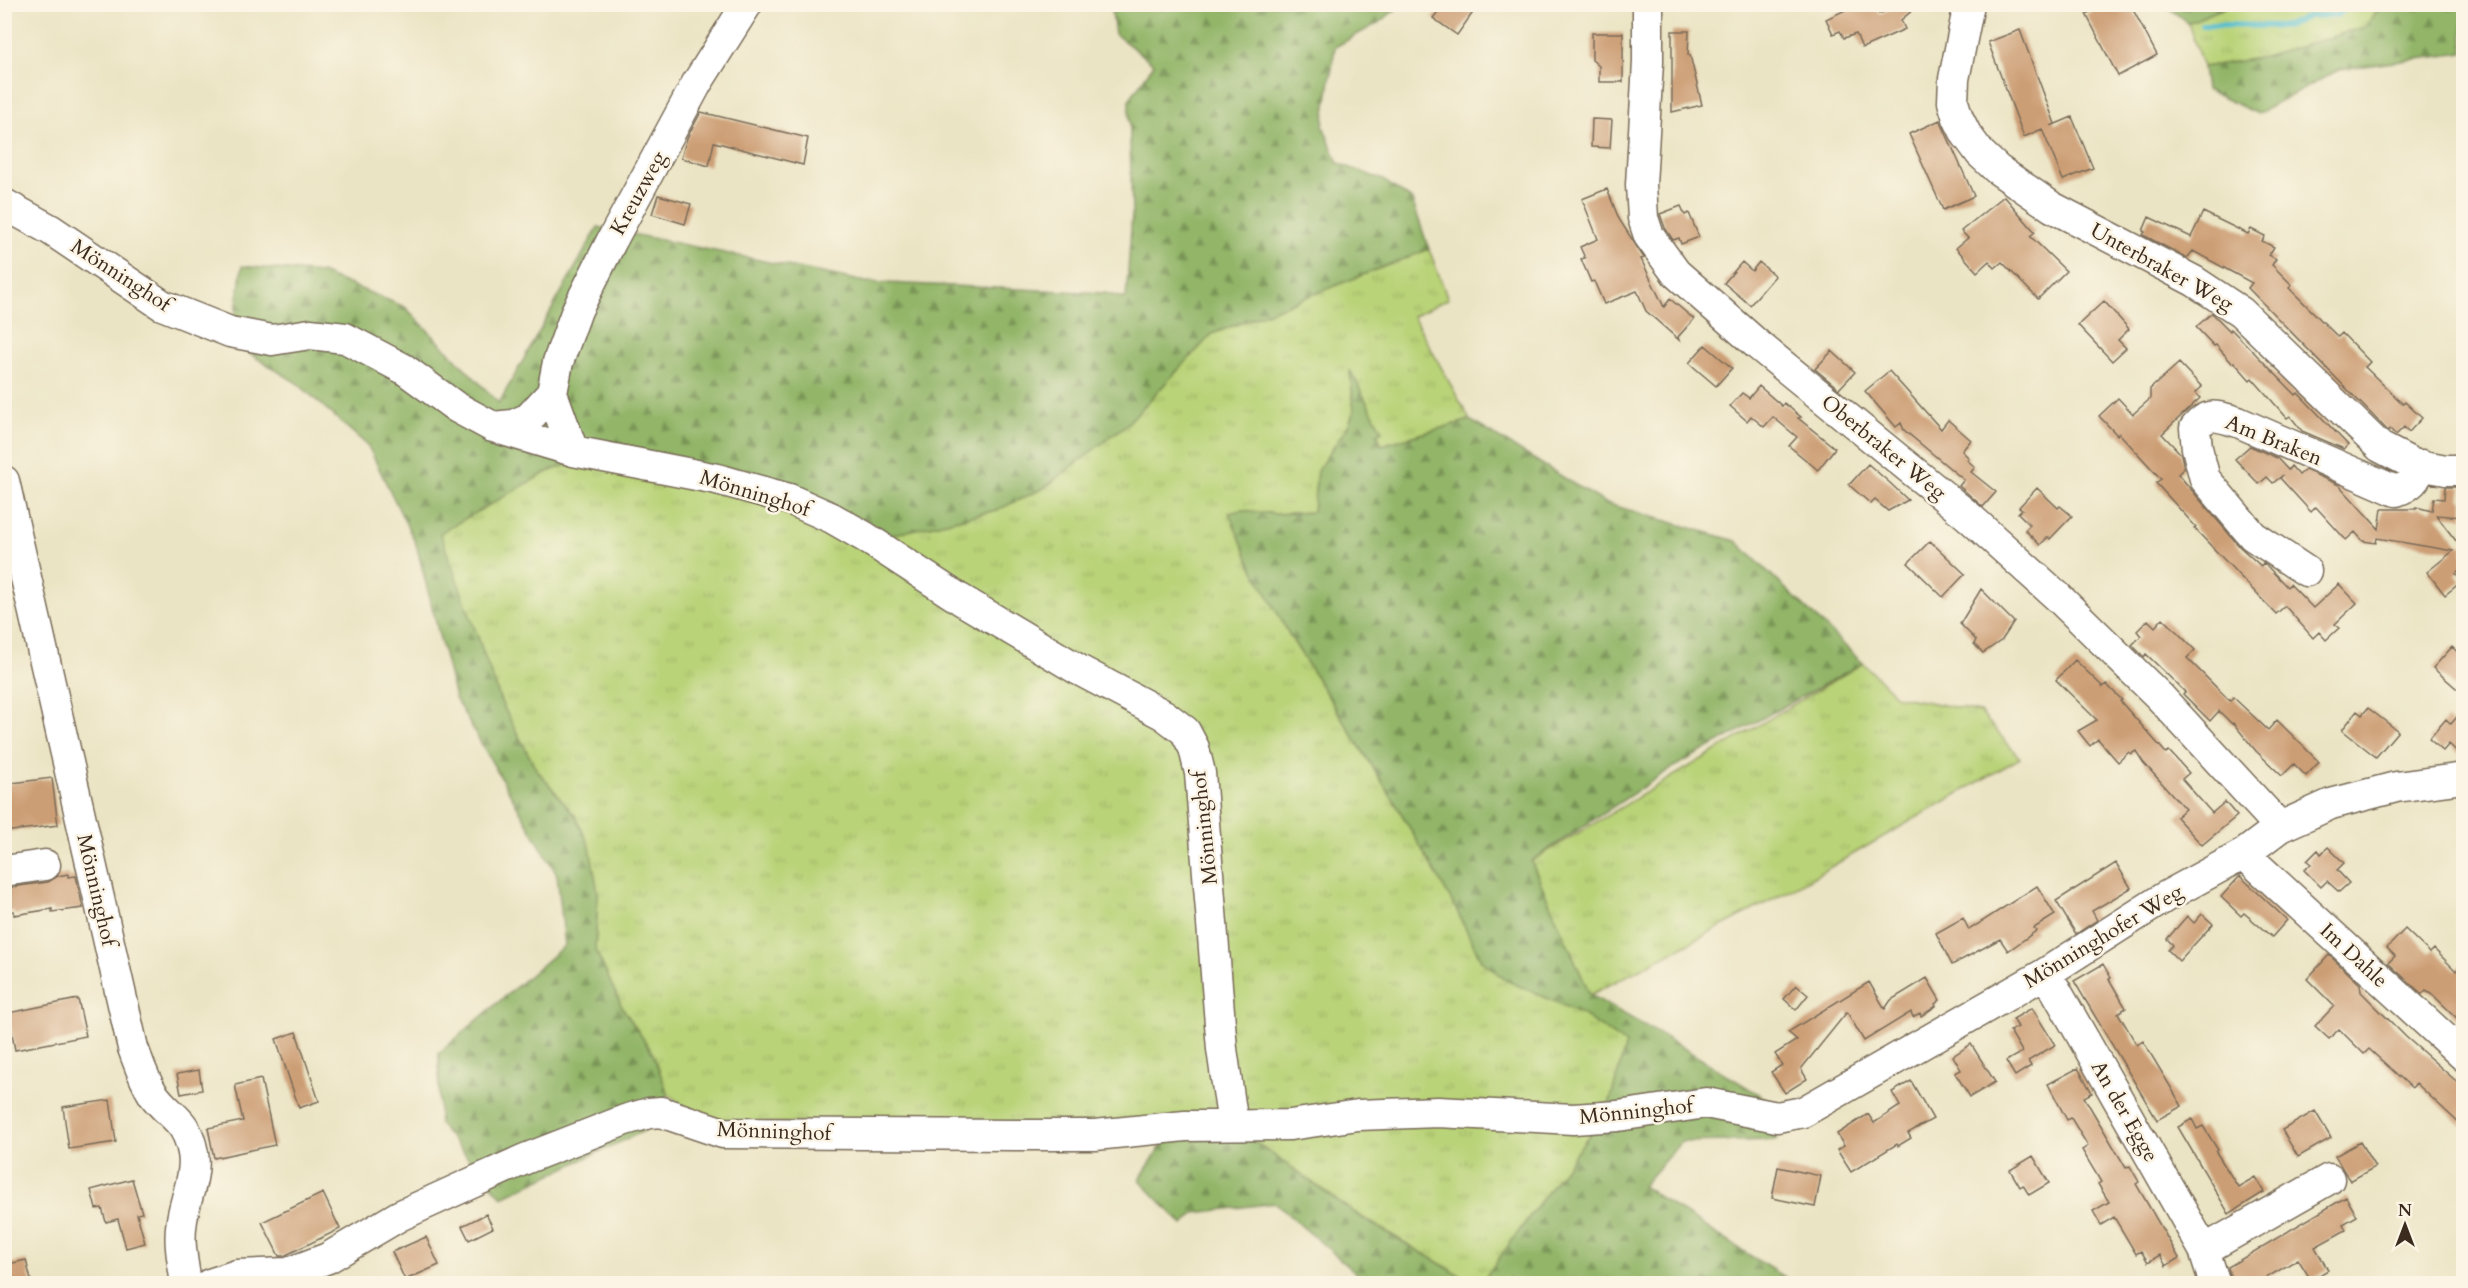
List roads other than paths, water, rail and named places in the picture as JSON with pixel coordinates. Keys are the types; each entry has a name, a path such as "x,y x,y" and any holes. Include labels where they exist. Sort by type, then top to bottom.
{"street":[{"name":"Kreuzweg","path":"552,393 558,362 577,310 607,250 697,83 747,4"},
{"name":"Oberbraker Weg","path":"1648,4 1648,62 1641,184 1644,218 1649,236 1676,273 1758,345 1968,516 2058,597 2160,697 2280,827"},
{"name":"Unterbraker Weg","path":"1969,4 1954,79 1953,102 1966,134 1980,153 2006,177 2052,207 2194,281 2241,312 2380,447 2413,464 2446,470 2463,470"},
{"name":"Mönninghof","path":"4,204 51,230 162,305 230,332 272,340 309,334 345,338 404,369 456,407 493,427 573,451 717,479 789,499 832,518 865,537 960,599 1079,670 1164,715 1185,731 1194,748 1200,773 1222,1049 1233,1125"},
{"path":"493,427 513,425 529,418 552,393 573,451"},
{"name":"Am Braken","path":"2306,571 2253,536 2205,479 2197,448 2195,428 2202,419 2212,416 2238,422 2396,491 2409,487 2416,479 2422,465"},
{"name":"Mönninghof","path":"4,481 133,1048 143,1077 155,1096 184,1125 194,1155 192,1179 179,1242 186,1284"},
{"name":"Mönninghofer Weg","path":"1752,1110 1777,1116 1803,1112 2046,973 2165,897 2244,854 2280,827 2331,804 2396,787 2463,778"},
{"name":"Im Dahle","path":"2244,854 2463,1056"},
{"path":"4,871 45,866"},
{"name":"An der Egge","path":"2046,973 2204,1250 2216,1284"},
{"name":"Mönninghof","path":"210,1284 237,1275 288,1273 328,1258 399,1216 454,1190 525,1159 649,1113 661,1112 723,1133 1095,1135 1185,1126 1290,1125 1358,1115 1438,1112 1573,1119 1618,1116 1706,1103 1752,1110"},
{"path":"2204,1250 2329,1179"}],"waterway":[{"path":"2202,25 2287,26 2309,16 2338,15 2347,4"}]}
